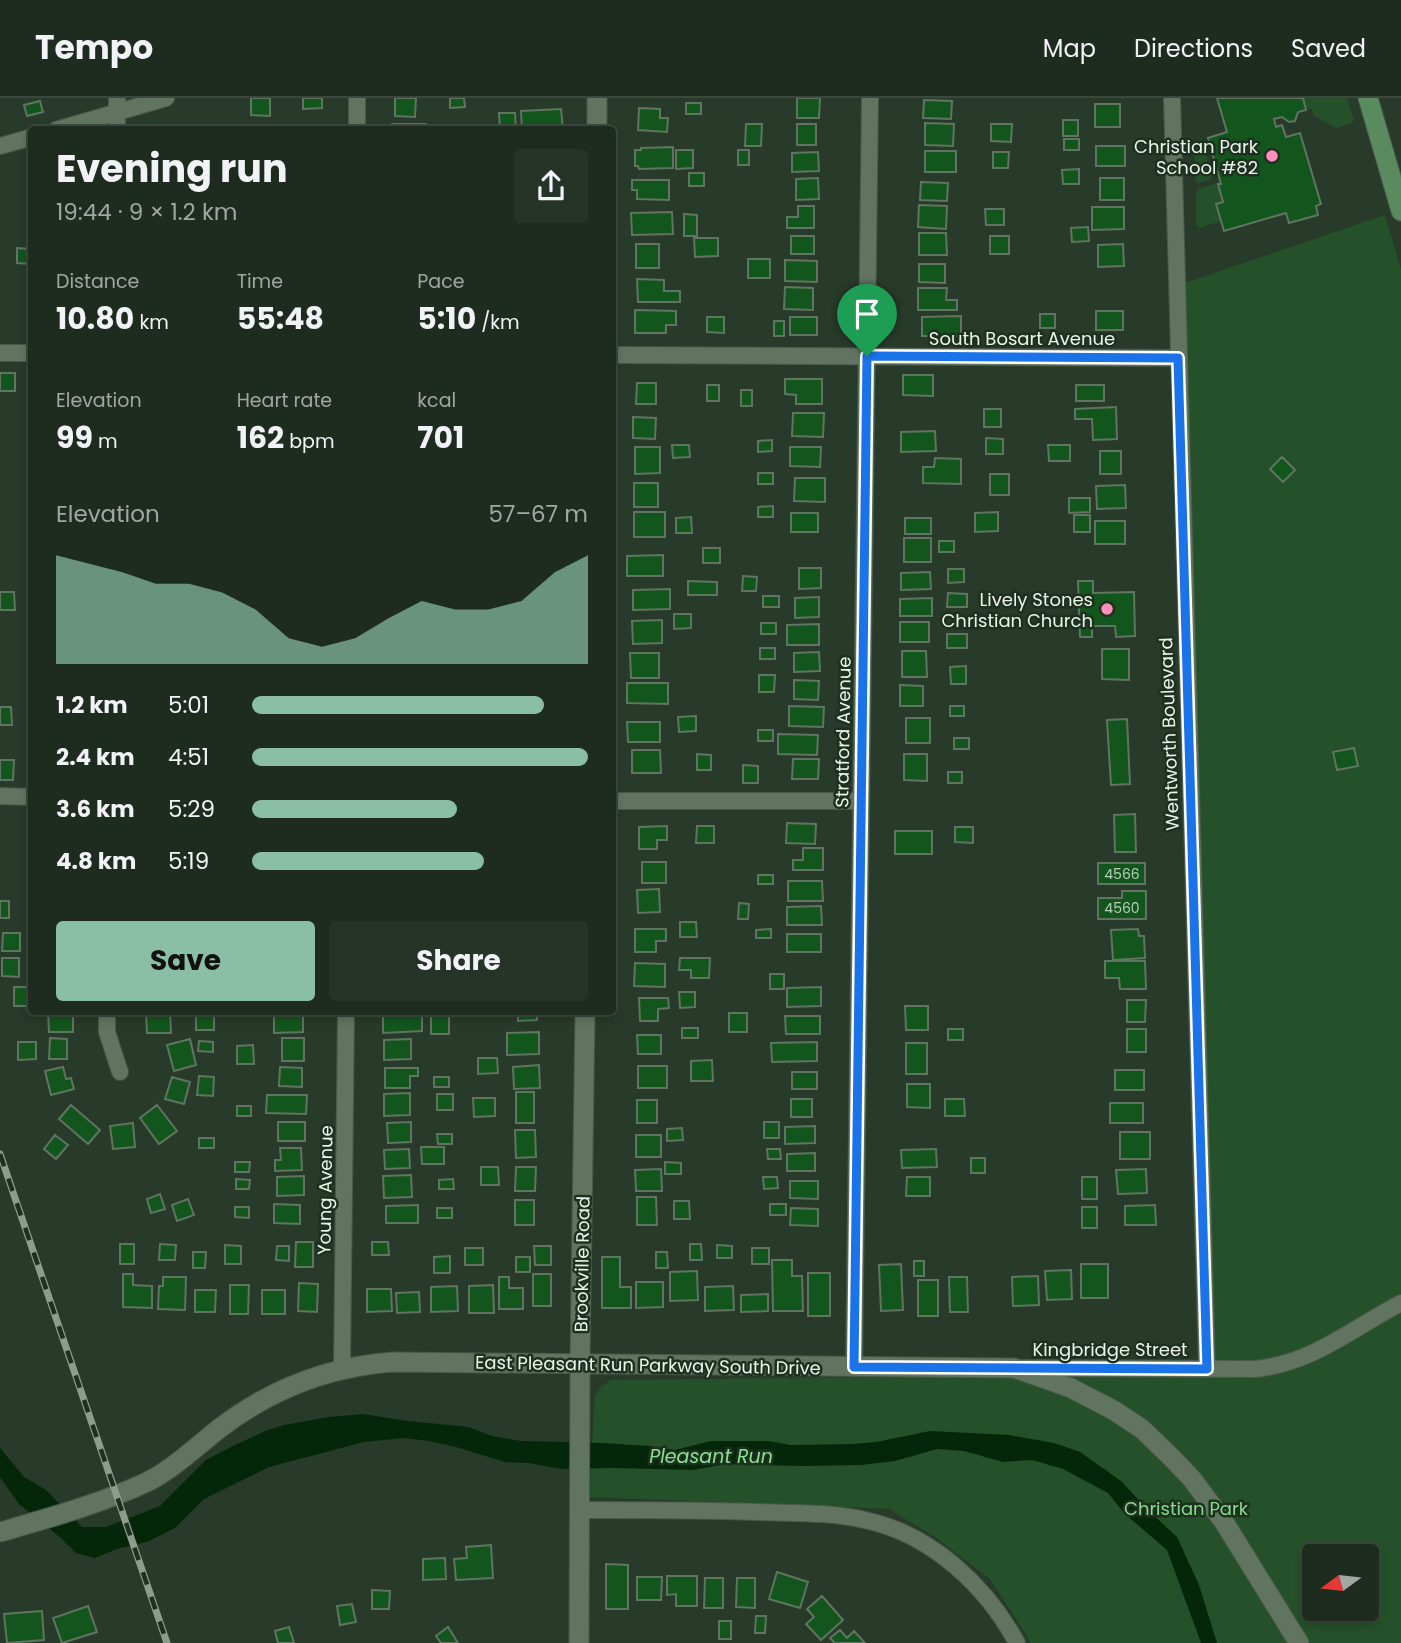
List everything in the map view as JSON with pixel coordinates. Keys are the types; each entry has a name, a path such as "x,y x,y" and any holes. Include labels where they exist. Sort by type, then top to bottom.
{"main road":[{"path":"1368,98 1401,211"}],"street":[{"path":"66,126 117,105 166,98"},
{"path":"357,98 357,126"},
{"path":"597,98 597,126"},
{"name":"Stratford Avenue","path":"854,1367 870,98"},
{"name":"Wentworth Boulevard","path":"1172,98 1207,1369"},
{"path":"117,105 117,126"},
{"path":"0,146 28,138"},
{"path":"0,353 28,353"},
{"name":"South Bosart Avenue","path":"616,355 1178,358"},
{"path":"0,796 28,797"},
{"path":"616,801 861,801"},
{"path":"107,1015 107,1032 120,1073"},
{"name":"Young Avenue","path":"342,1368 346,1015"},
{"name":"Brookville Road","path":"579,1643 585,1015"},
{"name":"Kingbridge Street","path":"1014,1368 1270,1367 1297,1361 1336,1342 1401,1303"},
{"name":"East Pleasant Run Parkway South Drive","path":"0,1532 147,1482 227,1422 263,1399 295,1383 342,1368 391,1363 1014,1368 1071,1388 1115,1411 1152,1438 1192,1479 1224,1522 1299,1643"},
{"path":"580,1510 771,1512 826,1515 872,1522 911,1537 957,1568 986,1597 1017,1643"}],"green space":[{"path":"1303,98 1347,98 1354,120 1336,128 1314,116 1312,109 1306,110"},
{"path":"1201,139 1212,177 1198,183 1195,180 1194,145"},
{"path":"1217,183 1223,202 1216,204 1221,221 1200,228 1196,225 1196,192"},
{"name":"Christian Park","path":"1385,215 1401,269 1401,1643 1030,1643 990,1579 935,1537 889,1509 589,1497 595,1395 611,1380 1215,1373 1182,284"}],"water":[{"name":"Pleasant Run","path":"363,1414 469,1427 492,1436 521,1441 603,1443 675,1450 711,1441 769,1441 790,1445 852,1444 930,1431 1009,1435 1054,1443 1080,1452 1121,1481 1177,1537 1199,1585 1217,1643 1201,1643 1167,1550 1125,1514 1108,1493 1063,1469 1032,1460 1003,1462 964,1451 937,1449 895,1461 861,1465 726,1464 693,1470 563,1469 505,1462 429,1441 404,1438 364,1442 269,1467 204,1499 175,1528 147,1542 117,1549 95,1558 76,1553 19,1504 0,1477 0,1448 24,1477 46,1490 82,1527 106,1527 160,1506 206,1460 265,1431 329,1417"}],"building":[{"path":"251,98 270,98 270,116 251,115"},
{"path":"303,98 322,98 322,108 303,109"},
{"path":"395,98 416,98 415,117 395,116"},
{"path":"450,98 464,98 465,107 450,108"},
{"path":"797,98 820,98 819,118 797,118"},
{"path":"1217,98 1303,98 1306,110 1298,112 1295,121 1289,122 1282,117 1274,119 1276,127 1282,125 1286,137 1300,133 1321,204 1316,206 1318,215 1289,223 1286,213 1224,231 1216,204 1223,202 1218,184 1221,184 1208,138 1227,132"},
{"path":"924,100 952,101 951,119 923,118"},
{"path":"40,101 43,112 27,116 24,105"},
{"path":"686,103 701,103 701,114 686,114"},
{"path":"1095,104 1120,104 1120,127 1095,127"},
{"path":"639,108 660,109 660,118 668,118 667,132 638,130"},
{"path":"561,109 563,126 522,126 521,111"},
{"path":"499,113 515,113 516,126 500,126"},
{"path":"1063,120 1078,120 1078,136 1063,136"},
{"path":"925,123 954,124 953,146 925,145"},
{"path":"392,124 426,124 426,126"},
{"path":"746,124 762,124 761,146 745,146"},
{"path":"797,124 816,124 816,145 797,145"},
{"path":"991,124 1012,124 1011,142 991,141"},
{"path":"1064,139 1079,139 1079,150 1064,150"},
{"path":"1096,146 1125,146 1125,166 1096,166"},
{"path":"673,147 673,168 639,169 635,166 635,150"},
{"path":"676,150 693,150 693,168 676,169"},
{"path":"738,150 749,150 749,165 738,165"},
{"path":"925,151 956,151 956,172 925,172"},
{"path":"818,152 819,171 792,172 792,153"},
{"path":"993,152 1009,152 1008,168 993,168"},
{"path":"1079,169 1079,184 1063,184 1062,170"},
{"path":"689,173 704,173 704,186 689,186"},
{"path":"818,178 819,199 796,200 796,179"},
{"path":"1100,178 1124,178 1124,200 1100,200"},
{"path":"632,180 669,180 669,200 637,199 637,190 632,190"},
{"path":"921,182 948,183 947,201 920,200"},
{"path":"919,205 947,206 946,229 918,227"},
{"path":"798,206 814,206 814,228 787,228 787,217 798,217"},
{"path":"1092,207 1124,207 1124,229 1092,230"},
{"path":"985,209 1004,209 1004,225 986,225"},
{"path":"672,212 673,234 632,235 631,213"},
{"path":"684,214 697,215 697,236 684,236"},
{"path":"1088,227 1089,241 1072,242 1071,228"},
{"path":"919,233 946,233 947,255 919,255"},
{"path":"791,236 814,236 814,254 791,254"},
{"path":"990,236 1009,236 1009,254 990,254"},
{"path":"694,238 718,238 718,256 695,257"},
{"path":"636,244 659,244 659,268 636,268"},
{"path":"1123,244 1124,266 1098,267 1098,245"},
{"path":"17,248 28,249 28,264 17,263"},
{"path":"748,259 770,259 770,278 748,278"},
{"path":"785,260 817,261 817,282 785,281"},
{"path":"919,264 945,264 945,283 919,282"},
{"path":"637,279 664,280 664,291 680,291 680,302 638,302"},
{"path":"785,287 813,288 813,310 784,309"},
{"path":"918,288 947,288 946,300 957,300 957,310 918,310"},
{"path":"635,310 676,311 676,325 666,325 666,333 635,333"},
{"path":"1096,311 1123,311 1123,330 1096,330"},
{"path":"1040,314 1055,314 1055,328 1040,328"},
{"path":"961,316 961,336 922,336 922,317"},
{"path":"707,317 724,317 724,333 707,332"},
{"path":"790,317 817,317 817,335 790,335"},
{"path":"774,321 784,321 784,336 774,336"},
{"path":"0,373 15,373 15,391 0,391"},
{"path":"903,375 933,375 933,396 903,395"},
{"path":"785,379 822,379 822,404 796,404 796,395 785,394"},
{"path":"637,383 656,383 656,404 636,404"},
{"path":"707,385 719,385 719,401 707,401"},
{"path":"1076,385 1104,385 1104,401 1076,401"},
{"path":"741,390 752,390 752,406 741,406"},
{"path":"1116,407 1117,439 1093,440 1092,419 1075,419 1075,409"},
{"path":"984,409 1001,409 1001,427 984,427"},
{"path":"793,413 824,413 823,437 792,436"},
{"path":"633,417 656,418 655,439 633,438"},
{"path":"935,431 936,451 901,452 901,432"},
{"path":"986,438 1003,439 1003,454 986,454"},
{"path":"772,440 772,451 758,452 758,441"},
{"path":"672,445 689,445 690,457 673,458"},
{"path":"1048,445 1070,445 1070,461 1049,461"},
{"path":"635,447 660,447 660,473 635,474"},
{"path":"790,447 821,447 820,467 790,466"},
{"path":"1100,451 1121,451 1121,474 1100,474"},
{"path":"1282,457 1295,470 1283,482 1270,469"},
{"path":"935,458 961,459 961,484 923,483 923,467 934,467"},
{"path":"758,473 773,473 773,484 758,484"},
{"path":"990,474 1009,474 1009,495 990,495"},
{"path":"795,478 825,478 825,502 794,501"},
{"path":"634,483 658,483 658,507 634,507"},
{"path":"1125,485 1126,508 1097,509 1096,486"},
{"path":"1069,498 1090,498 1090,512 1069,513"},
{"path":"773,506 773,517 758,517 758,507"},
{"path":"634,512 665,512 665,537 634,537"},
{"path":"998,512 998,531 975,532 975,513"},
{"path":"791,513 818,513 818,532 791,532"},
{"path":"1074,515 1090,515 1090,532 1074,532"},
{"path":"691,517 692,533 676,533 676,518"},
{"path":"905,518 931,518 931,534 905,534"},
{"path":"1095,521 1125,521 1125,544 1095,544"},
{"path":"904,538 931,538 931,562 904,562"},
{"path":"939,541 954,541 954,552 939,552"},
{"path":"703,548 720,548 720,563 703,563"},
{"path":"663,555 663,576 627,576 627,556"},
{"path":"799,568 821,568 821,588 799,589"},
{"path":"948,569 964,569 964,582 948,583"},
{"path":"930,572 931,589 901,590 901,573"},
{"path":"743,576 757,577 756,591 742,591"},
{"path":"688,581 717,582 717,595 688,595"},
{"name":"Lively Stones Christian Church","path":"1078,581 1093,581 1093,593 1134,592 1135,636 1116,637 1115,626 1092,626 1092,637 1080,637"},
{"path":"670,589 670,609 633,610 633,590"},
{"path":"0,592 14,592 15,610 0,610"},
{"path":"948,593 967,594 967,607 947,607"},
{"path":"763,596 779,596 779,607 763,607"},
{"path":"819,597 819,617 795,618 795,598"},
{"path":"932,598 932,616 900,616 900,599"},
{"path":"674,614 691,614 691,628 674,629"},
{"path":"662,620 662,643 633,644 632,621"},
{"path":"900,622 929,622 929,642 900,642"},
{"path":"761,623 776,623 776,634 761,634"},
{"path":"819,624 819,645 787,645 787,625"},
{"path":"947,634 967,634 967,648 947,648"},
{"path":"760,648 775,648 775,659 760,659"},
{"path":"1102,649 1129,649 1129,680 1102,679"},
{"path":"902,651 926,651 927,677 902,677"},
{"path":"819,652 820,671 794,672 794,653"},
{"path":"630,653 659,653 659,678 631,678"},
{"path":"966,666 966,684 951,684 950,667"},
{"path":"759,675 775,675 774,692 759,692"},
{"path":"794,680 819,681 818,700 794,699"},
{"path":"627,683 668,683 668,704 627,703"},
{"path":"900,685 923,686 923,706 900,706"},
{"path":"789,706 824,707 823,727 789,726"},
{"path":"950,706 964,706 964,716 950,716"},
{"path":"0,707 11,707 12,725 0,725"},
{"path":"696,716 696,731 679,732 678,717"},
{"path":"906,718 930,718 930,743 906,743"},
{"path":"1127,719 1130,784 1111,785 1107,720"},
{"path":"627,722 660,722 660,742 628,742"},
{"path":"758,730 773,730 773,741 758,741"},
{"path":"778,734 818,735 817,755 778,754"},
{"path":"954,738 969,738 969,749 954,749"},
{"path":"1354,748 1358,766 1337,770 1333,752"},
{"path":"632,750 660,750 661,773 632,773"},
{"path":"697,754 711,755 711,770 697,770"},
{"path":"904,754 927,754 927,781 904,780"},
{"path":"793,759 819,759 818,779 792,779"},
{"path":"0,760 14,760 13,780 0,780"},
{"path":"743,765 758,766 758,783 743,783"},
{"path":"948,772 962,772 962,783 948,783"},
{"path":"1135,814 1136,852 1115,852 1114,815"},
{"path":"787,823 816,824 815,844 786,843"},
{"path":"667,826 667,840 657,840 657,849 639,849 639,827"},
{"path":"697,826 714,826 714,843 696,843"},
{"path":"955,827 973,827 973,843 955,842"},
{"path":"895,831 932,831 932,854 895,854"},
{"path":"803,848 823,848 823,870 793,870 793,860 803,860"},
{"path":"642,862 666,862 666,883 642,883"},
{"path":"1098,863 1145,863 1145,884 1098,884"},
{"path":"758,875 773,875 773,884 758,884"},
{"path":"788,881 822,881 823,901 788,901"},
{"path":"659,889 660,912 638,913 637,890"},
{"path":"1122,891 1146,891 1146,919 1098,919 1098,898 1122,898"},
{"path":"0,901 9,901 9,918 0,918"},
{"path":"739,903 749,904 748,919 738,919"},
{"path":"821,906 822,925 787,925 787,907"},
{"path":"680,922 696,922 697,937 680,937"},
{"path":"635,929 666,929 666,941 656,941 656,952 635,952"},
{"path":"771,929 771,938 756,938 756,930"},
{"path":"1138,929 1139,936 1144,936 1145,958 1113,960 1111,930"},
{"path":"3,933 20,933 20,951 2,951"},
{"path":"787,934 821,934 821,952 787,952"},
{"path":"2,958 19,958 19,977 2,976"},
{"path":"680,958 710,958 709,978 691,978 691,970 679,970"},
{"path":"1105,961 1145,961 1146,989 1120,989 1119,978 1105,978"},
{"path":"635,963 665,964 665,987 634,986"},
{"path":"770,974 784,974 784,989 770,989"},
{"path":"14,987 28,987 28,1006 14,1006"},
{"path":"821,987 821,1006 787,1007 787,988"},
{"path":"679,992 695,992 695,1007 680,1008"},
{"path":"639,998 668,998 669,1008 658,1009 658,1021 640,1021"},
{"path":"1127,1000 1146,1000 1145,1022 1127,1022"},
{"path":"905,1006 928,1006 928,1030 906,1030"},
{"path":"729,1013 747,1013 747,1032 729,1032"},
{"path":"48,1015 73,1015 73,1032 49,1032"},
{"path":"146,1015 170,1015 171,1033 147,1033"},
{"path":"196,1015 214,1015 214,1030 196,1030"},
{"path":"274,1015 303,1015 303,1032 274,1033"},
{"path":"383,1015 422,1015 422,1031 383,1033"},
{"path":"431,1015 449,1015 449,1034 431,1034"},
{"path":"518,1015 537,1015 537,1020 518,1021"},
{"path":"785,1016 820,1016 820,1034 786,1034"},
{"path":"682,1028 698,1028 698,1038 682,1038"},
{"path":"948,1029 963,1029 963,1040 948,1040"},
{"path":"1127,1029 1146,1029 1146,1052 1127,1052"},
{"path":"539,1032 539,1054 507,1055 507,1033"},
{"path":"637,1035 661,1035 661,1054 638,1054"},
{"path":"50,1038 67,1039 67,1059 49,1059"},
{"path":"282,1038 304,1038 304,1061 282,1061"},
{"path":"190,1039 196,1065 174,1071 167,1045"},
{"path":"411,1039 411,1059 384,1060 384,1040"},
{"path":"199,1041 213,1042 213,1052 198,1051"},
{"path":"18,1042 36,1042 36,1059 18,1060"},
{"path":"817,1042 817,1061 772,1062 771,1043"},
{"path":"906,1043 927,1043 927,1074 906,1074"},
{"path":"253,1045 254,1064 237,1064 237,1046"},
{"path":"478,1058 497,1058 498,1073 478,1074"},
{"path":"712,1060 713,1081 691,1081 691,1061"},
{"path":"539,1065 540,1088 514,1089 513,1067"},
{"path":"638,1066 667,1066 667,1088 638,1088"},
{"path":"63,1067 66,1079 71,1078 74,1089 51,1095 45,1071"},
{"path":"280,1067 302,1068 302,1087 279,1086"},
{"path":"385,1068 418,1068 418,1076 410,1076 410,1088 385,1088"},
{"path":"1115,1070 1144,1070 1144,1090 1115,1090"},
{"path":"792,1072 817,1072 817,1089 792,1089"},
{"path":"199,1076 214,1077 213,1096 197,1095"},
{"path":"172,1077 190,1082 184,1104 165,1099"},
{"path":"434,1077 449,1077 449,1087 434,1087"},
{"path":"907,1084 930,1084 930,1108 907,1107"},
{"path":"516,1092 534,1092 534,1123 516,1123"},
{"path":"410,1093 410,1115 384,1116 384,1094"},
{"path":"437,1094 453,1094 453,1110 437,1110"},
{"path":"267,1095 307,1095 306,1114 266,1113"},
{"path":"473,1098 495,1098 495,1116 474,1117"},
{"path":"791,1099 812,1099 812,1117 791,1117"},
{"path":"945,1099 964,1099 965,1116 945,1116"},
{"path":"637,1100 657,1100 657,1123 637,1123"},
{"path":"1110,1103 1143,1103 1143,1123 1110,1123"},
{"path":"71,1105 100,1130 88,1144 59,1119"},
{"path":"157,1105 177,1131 159,1144 140,1118"},
{"path":"237,1106 251,1106 251,1116 237,1116"},
{"path":"278,1122 305,1122 305,1141 278,1141"},
{"path":"411,1122 411,1142 388,1143 387,1123"},
{"path":"764,1122 779,1122 779,1138 764,1138"},
{"path":"133,1123 135,1147 113,1149 110,1126"},
{"path":"815,1126 815,1143 785,1144 785,1127"},
{"path":"682,1128 683,1140 667,1141 667,1129"},
{"path":"515,1130 535,1130 536,1157 516,1158"},
{"path":"1120,1132 1150,1132 1150,1159 1120,1159"},
{"path":"437,1134 452,1134 452,1144 438,1144"},
{"path":"55,1135 68,1145 56,1159 44,1149"},
{"path":"636,1135 661,1135 661,1157 636,1157"},
{"path":"199,1138 214,1138 214,1148 199,1148"},
{"path":"421,1147 444,1147 444,1164 422,1164"},
{"path":"280,1148 301,1148 302,1170 275,1171 275,1160 281,1160"},
{"path":"409,1149 410,1168 385,1169 384,1150"},
{"path":"767,1149 780,1149 781,1159 768,1159"},
{"path":"936,1149 937,1167 902,1168 901,1150"},
{"path":"815,1153 815,1171 787,1171 787,1154"},
{"path":"971,1158 985,1158 985,1173 971,1173"},
{"path":"235,1162 250,1162 249,1172 235,1172"},
{"path":"665,1162 681,1163 681,1174 665,1174"},
{"path":"481,1167 498,1167 499,1185 481,1185"},
{"path":"516,1167 536,1167 535,1191 515,1191"},
{"path":"661,1169 662,1191 636,1191 635,1170"},
{"path":"1146,1169 1147,1193 1118,1194 1116,1170"},
{"path":"411,1175 412,1197 384,1198 383,1176"},
{"path":"304,1176 304,1195 277,1196 277,1177"},
{"path":"763,1177 777,1177 778,1188 764,1189"},
{"path":"907,1177 930,1177 930,1196 906,1196"},
{"path":"1082,1177 1097,1177 1097,1199 1082,1199"},
{"path":"236,1179 250,1180 249,1189 236,1189"},
{"path":"453,1179 454,1189 439,1189 439,1180"},
{"path":"790,1181 818,1181 818,1199 790,1198"},
{"path":"160,1194 165,1209 151,1213 147,1199"},
{"path":"637,1197 656,1197 657,1225 637,1225"},
{"path":"188,1199 194,1215 177,1221 172,1205"},
{"path":"515,1200 534,1200 534,1225 515,1225"},
{"path":"674,1201 689,1201 690,1219 674,1219"},
{"path":"274,1204 300,1205 300,1224 274,1223"},
{"path":"770,1204 786,1204 786,1215 770,1215"},
{"path":"418,1205 418,1223 386,1223 386,1206"},
{"path":"1155,1205 1156,1225 1125,1225 1125,1206"},
{"path":"235,1207 249,1207 249,1218 235,1217"},
{"path":"1082,1207 1097,1207 1097,1228 1082,1228"},
{"path":"437,1208 452,1208 452,1218 437,1218"},
{"path":"791,1208 818,1209 818,1226 790,1225"},
{"path":"296,1242 313,1242 313,1267 295,1267"},
{"path":"372,1242 388,1242 389,1255 372,1255"},
{"path":"120,1244 134,1244 134,1264 120,1264"},
{"path":"160,1244 176,1245 175,1260 159,1260"},
{"path":"690,1244 701,1244 702,1260 690,1260"},
{"path":"225,1245 241,1246 241,1264 225,1264"},
{"path":"717,1245 732,1246 732,1258 717,1258"},
{"path":"277,1246 289,1246 289,1261 276,1260"},
{"path":"534,1246 551,1246 551,1265 535,1265"},
{"path":"465,1248 483,1248 483,1265 465,1265"},
{"path":"752,1248 769,1248 769,1264 752,1264"},
{"path":"193,1252 206,1252 205,1268 193,1268"},
{"path":"656,1252 667,1252 668,1268 656,1268"},
{"path":"450,1256 450,1273 434,1273 434,1257"},
{"path":"516,1257 530,1257 530,1272 516,1272"},
{"path":"602,1257 620,1257 620,1287 631,1287 631,1308 602,1308"},
{"path":"772,1260 792,1260 792,1276 802,1276 803,1311 773,1311"},
{"path":"914,1261 924,1261 924,1276 914,1276"},
{"path":"901,1264 903,1310 881,1311 879,1265"},
{"path":"1081,1264 1108,1264 1108,1298 1081,1298"},
{"path":"1071,1270 1072,1299 1047,1300 1045,1271"},
{"path":"697,1271 698,1300 670,1301 670,1272"},
{"path":"808,1273 830,1273 830,1316 808,1316"},
{"path":"123,1274 133,1274 133,1285 152,1286 152,1308 123,1307"},
{"path":"533,1274 551,1274 551,1306 533,1306"},
{"path":"1038,1276 1039,1305 1013,1306 1012,1277"},
{"path":"163,1277 186,1277 185,1310 158,1309 159,1286 163,1286"},
{"path":"499,1277 509,1277 509,1288 523,1288 523,1309 499,1309"},
{"path":"949,1277 967,1277 968,1312 950,1312"},
{"path":"918,1280 938,1280 938,1316 918,1316"},
{"path":"636,1282 663,1282 663,1307 636,1308"},
{"path":"299,1283 318,1284 317,1312 298,1311"},
{"path":"230,1285 249,1285 248,1314 230,1314"},
{"path":"493,1285 494,1313 469,1313 469,1286"},
{"path":"457,1286 458,1311 431,1312 431,1287"},
{"path":"733,1286 734,1310 705,1311 705,1287"},
{"path":"367,1289 391,1289 392,1311 367,1312"},
{"path":"195,1290 216,1290 215,1312 195,1312"},
{"path":"262,1290 285,1290 285,1314 262,1314"},
{"path":"419,1292 420,1312 397,1313 396,1293"},
{"path":"768,1294 768,1311 741,1312 741,1295"},
{"path":"491,1545 493,1578 456,1580 454,1559 467,1558 466,1547"},
{"path":"445,1558 446,1579 423,1580 423,1559"},
{"path":"606,1564 628,1565 628,1609 606,1609"},
{"path":"777,1572 808,1582 800,1608 769,1599"},
{"path":"667,1576 697,1576 697,1606 676,1606 676,1594 667,1595"},
{"path":"637,1577 662,1577 661,1600 637,1600"},
{"path":"705,1578 723,1578 723,1608 704,1608"},
{"path":"737,1578 755,1578 755,1608 736,1607"},
{"path":"372,1590 390,1591 389,1609 372,1609"},
{"path":"822,1596 843,1620 821,1640 806,1624 814,1617 807,1609"},
{"path":"352,1604 356,1622 340,1625 337,1606"},
{"path":"88,1606 97,1632 62,1643 53,1618"},
{"path":"42,1611 44,1640 7,1643 4,1614"},
{"path":"756,1616 766,1616 765,1633 755,1633"},
{"path":"719,1621 731,1621 731,1639 719,1639"},
{"path":"289,1627 294,1643 278,1643 275,1631"},
{"path":"448,1627 458,1643 441,1643 436,1636"},
{"path":"840,1630 847,1638 854,1631 865,1643 835,1643 830,1638"}],"railway":[{"path":"0,1154 167,1643"}],"place":[{"name":"Christian Park School #82","path":"1272,156"},
{"name":"Lively Stones Christian Church","path":"1107,609"}],"route":[{"path":"867,356 1178,358 1207,1369 854,1367 867,356"}]}
